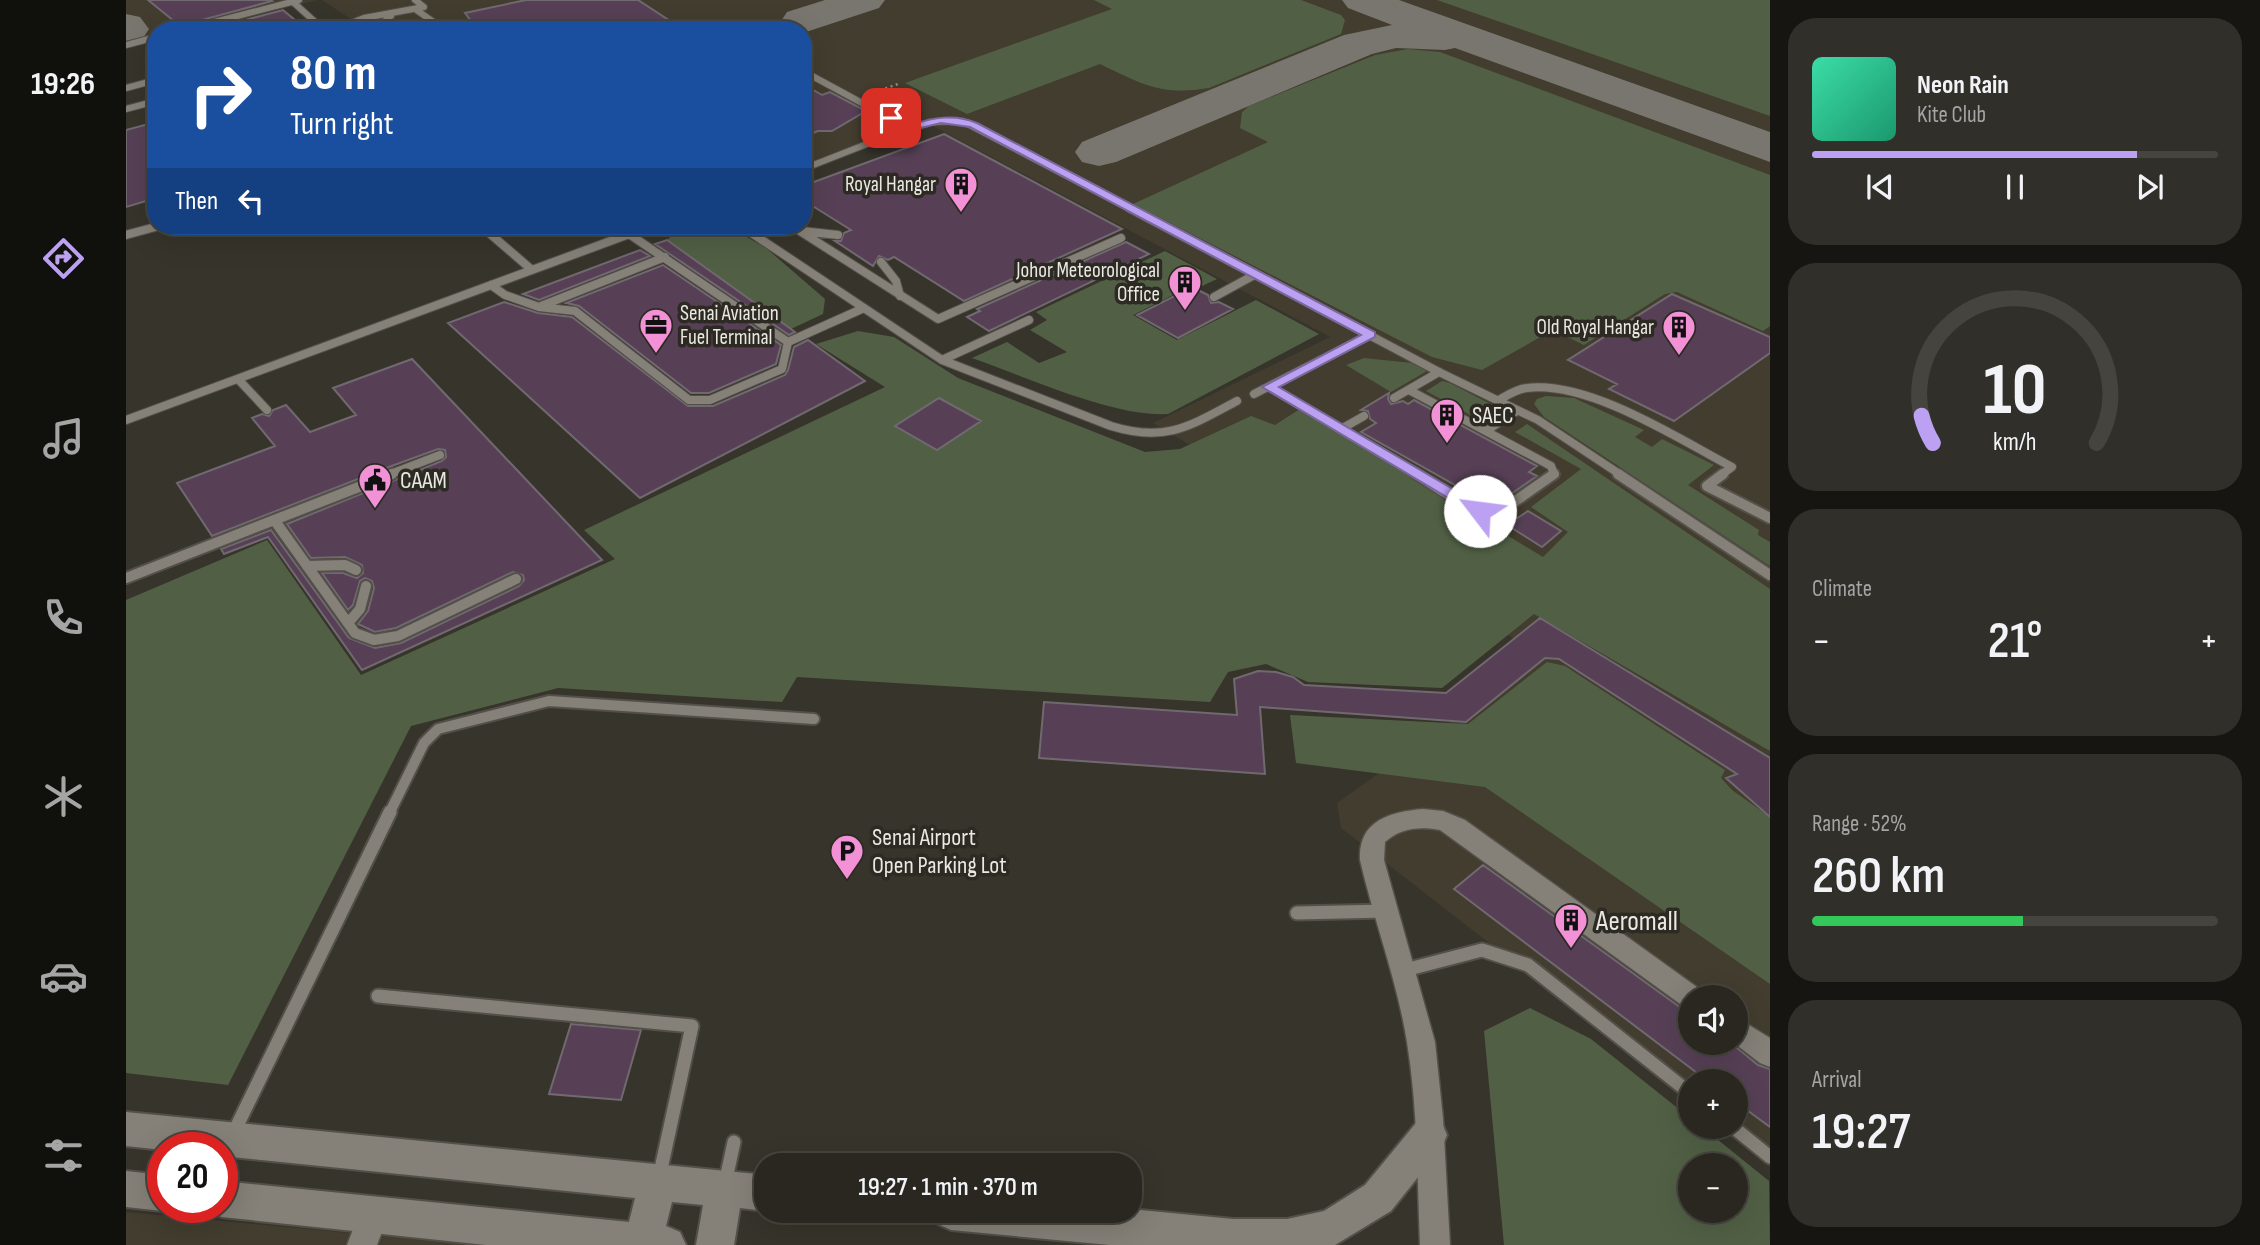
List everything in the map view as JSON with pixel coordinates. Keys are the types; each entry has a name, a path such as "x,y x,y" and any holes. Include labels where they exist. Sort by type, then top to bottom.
{"street":[{"path":"1435,1245 1427,1083 1405,970 1372,860 1372,843 1383,829 1400,822 1422,818 1441,820 1472,838 1678,988"},
{"path":"1748,1038 1770,1054"},
{"path":"126,1129 158,1132"},
{"path":"1076,1223 1233,1238 1287,1238 1331,1228 1378,1198 1429,1135"},
{"path":"238,1140 754,1192"},
{"path":"238,1202 368,1230 655,1244 658,1181"},
{"path":"126,1189 147,1191"},
{"path":"715,1245 724,1189"}],"lane":[{"path":"358,21 424,6 415,0"},
{"path":"219,21 296,1 315,21"},
{"path":"415,9 433,21"},
{"path":"385,21 393,15"},
{"path":"126,45 147,39"},
{"path":"812,76 908,128"},
{"path":"126,88 147,82"},
{"path":"126,109 147,103"},
{"path":"889,136 941,120 964,121 1439,372 1538,420 1770,575"},
{"path":"812,165 877,140"},
{"path":"126,235 147,229"},
{"path":"812,231 838,235"},
{"path":"491,235 532,270"},
{"path":"126,420 626,235"},
{"path":"631,235 788,342"},
{"path":"754,235 942,360 976,376 1135,432 1164,434 1192,426 1237,401"},
{"path":"807,235 938,319 948,317 1121,238"},
{"path":"538,307 665,257"},
{"path":"881,262 896,281 900,296"},
{"path":"1214,297 1256,274"},
{"path":"491,285 505,295 538,307 575,311 689,400 710,400 782,369 788,342"},
{"path":"788,342 864,308"},
{"path":"942,360 1029,320"},
{"path":"1254,394 1370,335"},
{"path":"1394,398 1439,372"},
{"path":"238,379 267,410"},
{"path":"1269,387 1480,511 1492,514 1501,511 1554,474 1555,471 1486,431 1409,390"},
{"path":"1497,401 1527,388 1546,388 1575,393 1608,405 1732,467 1707,486 1770,518"},
{"path":"1486,431 1517,411"},
{"path":"1340,429 1364,416"},
{"path":"126,578 440,455"},
{"path":"275,521 355,633 374,640 398,636 516,579"},
{"path":"307,566 345,565 356,570"},
{"path":"348,623 360,609 366,586"},
{"path":"234,1132 424,743 438,729 550,701 814,719"},
{"path":"1297,914 1387,911"},
{"path":"1405,970 1482,950 1528,965 1678,1084"},
{"path":"378,996 692,1026 658,1181"},
{"path":"1748,1139 1770,1157"},
{"path":"724,1189 734,1142"}],"shaded area":[{"path":"126,0 317,0 234,21 147,21 147,43 126,48"},
{"path":"322,0 1770,0 1770,1161 1742,1139 1748,1139 1748,1069 1678,1069 1678,1090 1341,828 1337,803 1543,656 1153,423 1330,337 933,126 886,144 873,138 812,161 812,21 354,21"},
{"path":"126,1212 147,1214 147,1223 238,1222 472,1245 126,1245"}],"green space":[{"path":"1094,0 1301,0 1341,15 1345,20 1341,34 1209,88 1164,89 1140,82 1100,64 967,114 905,83 1112,9"},
{"path":"1437,0 1770,0 1770,116"},
{"path":"1408,49 1440,52 1770,175 1770,326 1763,331 1677,292 1665,294 1584,345 1553,330 1482,370 1432,357 1133,204 1268,142 1240,128 1242,112 1249,106 1375,55"},
{"path":"673,235 743,235 766,248 825,299 823,314 791,329 667,240"},
{"path":"1165,251 1217,279 1198,288 1191,286 1133,315 1177,340 1256,300 1319,334 1168,414 1146,413 1096,403 972,358 1007,342 1039,363 1067,352 1030,330 1047,320 1036,312"},
{"path":"858,331 894,337 958,378 1145,452 1180,449 1251,416 1275,425 1300,409 1543,557 1568,532 1531,507 1581,469 1515,432 1527,424 1770,589 1770,751 1534,614 1442,688 1308,682 1266,664 1228,672 1210,702 797,677 782,702 558,688 411,726 228,1085 126,1073 126,600 267,540 361,675 615,559 584,530 885,387 816,344"},
{"path":"1364,358 1412,363 1427,371 1391,392 1346,365"},
{"path":"1442,381 1504,411 1485,423 1426,391"},
{"path":"1546,396 1574,398 1644,430 1635,437 1652,447 1662,439 1714,465 1688,485 1759,530 1758,535 1770,542 1770,566 1544,417 1534,404 1537,399"},
{"path":"1547,662 1565,666 1725,770 1721,778 1732,790 1770,817 1770,984 1485,787 1296,763 1290,715 1468,724"},
{"path":"1530,1008 1591,1039 1678,1108 1678,1139 1717,1139 1734,1153 1678,1153 1678,1223 1748,1223 1748,1164 1769,1181 1770,1245 1504,1245 1484,1031"}],"building":[{"path":"148,0 272,1 198,21 174,21"},
{"path":"526,0 638,0 670,21 471,21 465,13"},
{"path":"283,10 295,20 291,21 241,21"},
{"path":"812,89 822,95 830,92 866,111 832,131 812,133"},
{"path":"147,124 147,201 126,207 126,130"},
{"name":"Royal Hangar","path":"944,134 1122,229 964,301 894,257 888,260 879,256 873,266 835,241 841,241 844,233 851,230 812,206 812,183"},
{"path":"667,240 795,332 789,335 655,244"},
{"path":"1126,242 1149,254 989,331 967,317 980,311 977,309"},
{"path":"640,250 650,256 539,300 523,294"},
{"path":"663,265 781,345 776,364 709,393 691,393 579,306 566,303"},
{"name":"Johor Meteorological Office","path":"1192,287 1208,295 1211,303 1219,302 1233,309 1178,338 1137,315"},
{"name":"Old Royal Hangar","path":"1672,294 1770,337 1770,353 1674,421 1609,389 1617,384 1568,360"},
{"path":"504,302 538,313 572,317 688,406 713,406 785,375 794,347 808,340 865,381 640,498 448,323"},
{"name":"CAAM","path":"412,359 602,560 362,670 268,537 224,554 221,549 271,530 349,638 375,648 401,643 519,586 524,580 523,575 513,572 396,628 375,632 358,624 368,611 374,588 372,581 365,578 360,581 353,605 348,610 322,573 343,573 357,578 363,573 362,565 345,557 311,558 287,524 442,461 446,457 445,450 438,449 389,467 212,536 177,483 275,446 252,418 262,414 269,416 273,410 286,405 310,432 356,415 333,388"},
{"name":"SAEC","path":"1389,393 1391,404 1403,401 1408,404 1414,400 1537,466 1529,472 1537,476 1498,503 1487,503 1361,432 1376,423 1370,419 1368,411 1361,410"},
{"path":"939,398 981,421 937,450 895,426"},
{"path":"1528,511 1561,531 1542,547 1507,525"},
{"path":"1540,618 1770,758 1770,817 1726,778 1737,774 1559,659 1545,658 1466,722 1260,707 1265,774 1039,758 1044,702 1237,715 1234,679 1258,671 1293,677 1304,685 1446,693"},
{"name":"Aeromall","path":"1483,865 1678,1006 1678,1055 1746,1055 1758,1065 1770,1069 1770,1127 1748,1111 1748,1069 1692,1069 1454,889"},
{"path":"571,1024 641,1030 621,1100 549,1094"}],"taxiway":[{"path":"801,21 865,0"},
{"path":"1362,0 1770,148"},
{"path":"126,26 129,29"},
{"path":"1099,152 1359,44 1396,36 1445,38"}],"place":[{"name":"Royal Hangar","path":"961,214"},
{"name":"Johor Meteorological Office","path":"1185,312"},
{"name":"Senai Aviation Fuel Terminal","path":"656,355"},
{"name":"Old Royal Hangar","path":"1679,357"},
{"name":"SAEC","path":"1447,445"},
{"name":"CAAM","path":"375,510"},
{"name":"Senai Airport Open Parking Lot","path":"847,881"},
{"name":"Aeromall","path":"1571,950"}],"route":[{"path":"891,118 908,128 941,120 964,121 973,125 1370,335 1269,387 1480,511"}]}
